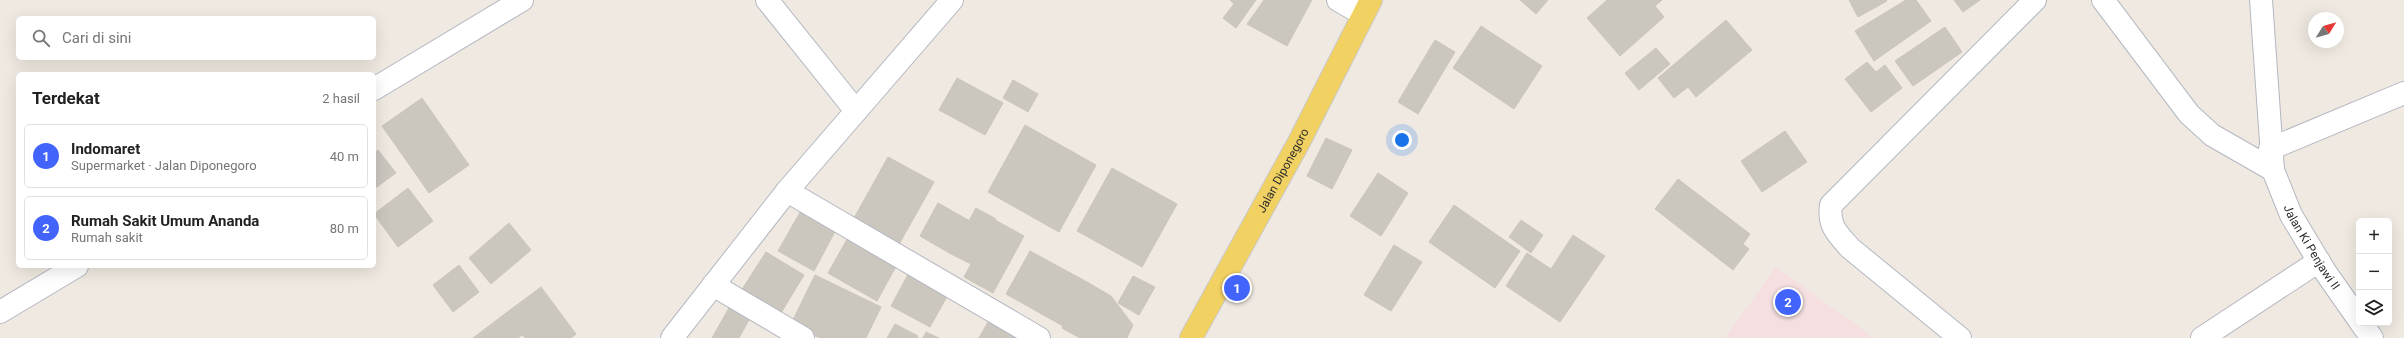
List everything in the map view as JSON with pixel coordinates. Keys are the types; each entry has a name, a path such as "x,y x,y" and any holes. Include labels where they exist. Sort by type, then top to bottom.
{"main road":[{"name":"Jalan Diponegoro","path":"1195,336 1299,142 1366,7"}],"street":[{"path":"376,87 522,0"},
{"path":"767,0 856,111"},
{"path":"672,338 787,190 952,0"},
{"path":"1338,0 1366,7"},
{"path":"1960,338 1850,248 1835,230 1829,218 1831,205 2035,0"},
{"path":"2103,0 2190,114 2212,135 2271,160 2404,93"},
{"name":"Jalan Ki Penjawi II","path":"2261,0 2271,160 2291,215 2319,261 2356,316"},
{"path":"787,190 1039,338"},
{"path":"2202,338 2319,261"},
{"path":"0,312 74,268"},
{"path":"713,285 803,338"},
{"path":"2363,326 2372,338"}],"shaded area":[{"path":"1776,267 1874,338 1725,338"}],"building":[{"path":"1230,0 1256,0 1236,28 1223,18 1234,4"},
{"path":"1264,0 1312,0 1287,46 1247,24"},
{"path":"1520,0 1548,0 1536,14"},
{"path":"1607,0 1662,0 1655,6 1664,17 1620,56 1587,18"},
{"path":"1849,0 1886,0 1887,1 1858,17"},
{"path":"1906,0 1916,0 1931,21 1874,61 1855,31"},
{"path":"1954,0 1980,0 1963,12"},
{"path":"1726,20 1752,50 1696,97 1688,87 1674,98 1658,78"},
{"path":"1481,26 1542,66 1514,109 1453,68"},
{"path":"1945,27 1962,52 1913,86 1895,61"},
{"path":"1435,40 1455,52 1418,114 1398,102"},
{"path":"1656,48 1670,64 1639,90 1625,73"},
{"path":"1867,62 1876,72 1885,65 1902,88 1871,112 1845,79"},
{"path":"957,78 1003,103 985,135 939,110"},
{"path":"1013,80 1038,94 1028,112 1003,98"},
{"path":"422,98 445,131 406,160 382,126"},
{"path":"1025,125 1096,165 1059,232 988,192"},
{"path":"445,131 469,165 429,193 406,160"},
{"path":"1785,131 1807,162 1762,192 1741,161"},
{"path":"1326,138 1352,150 1332,189 1307,176"},
{"path":"378,150 396,173 376,188 376,152"},
{"path":"888,157 934,182 898,246 853,220"},
{"path":"1112,168 1177,204 1142,267 1077,231"},
{"path":"1378,173 1408,193 1381,236 1350,216"},
{"path":"1678,179 1750,234 1743,244 1749,249 1733,270 1655,209"},
{"path":"408,188 433,221 398,247 376,217 376,212"},
{"path":"938,203 970,221 951,254 920,236"},
{"path":"1454,205 1520,251 1495,288 1429,242"},
{"path":"803,207 838,226 814,271 778,251"},
{"path":"976,208 996,219 971,264 951,254"},
{"path":"995,220 1024,236 993,293 964,277"},
{"path":"1521,220 1543,235 1531,253 1509,237"},
{"path":"509,223 531,250 491,284 469,258"},
{"path":"850,234 876,249 854,288 828,273"},
{"path":"1573,235 1605,256 1560,322 1506,286 1527,253 1551,269"},
{"path":"1394,245 1422,262 1391,311 1364,295"},
{"path":"876,249 899,261 877,301 854,288"},
{"path":"1030,251 1087,282 1063,326 1006,294"},
{"path":"766,252 804,275 778,318 739,294"},
{"path":"459,265 479,292 453,312 433,285"},
{"path":"911,269 950,291 930,327 891,306"},
{"path":"815,275 881,307 866,338 820,338 791,324"},
{"path":"1133,276 1155,287 1139,315 1118,303"},
{"path":"1087,282 1111,296 1133,325 1127,338 1080,338 1062,328"},
{"path":"541,287 576,334 571,338 525,338 506,313"},
{"path":"730,306 750,318 739,338 712,338"},
{"path":"506,313 522,335 518,338 473,338"},
{"path":"988,322 1017,338 979,338"},
{"path":"895,324 918,336 917,338 887,338"},
{"path":"926,332 939,338 923,338"}],"place":[{"name":"Indomaret","path":"1237,288"},
{"name":"Rumah Sakit Umum Ananda","path":"1788,302"}]}
